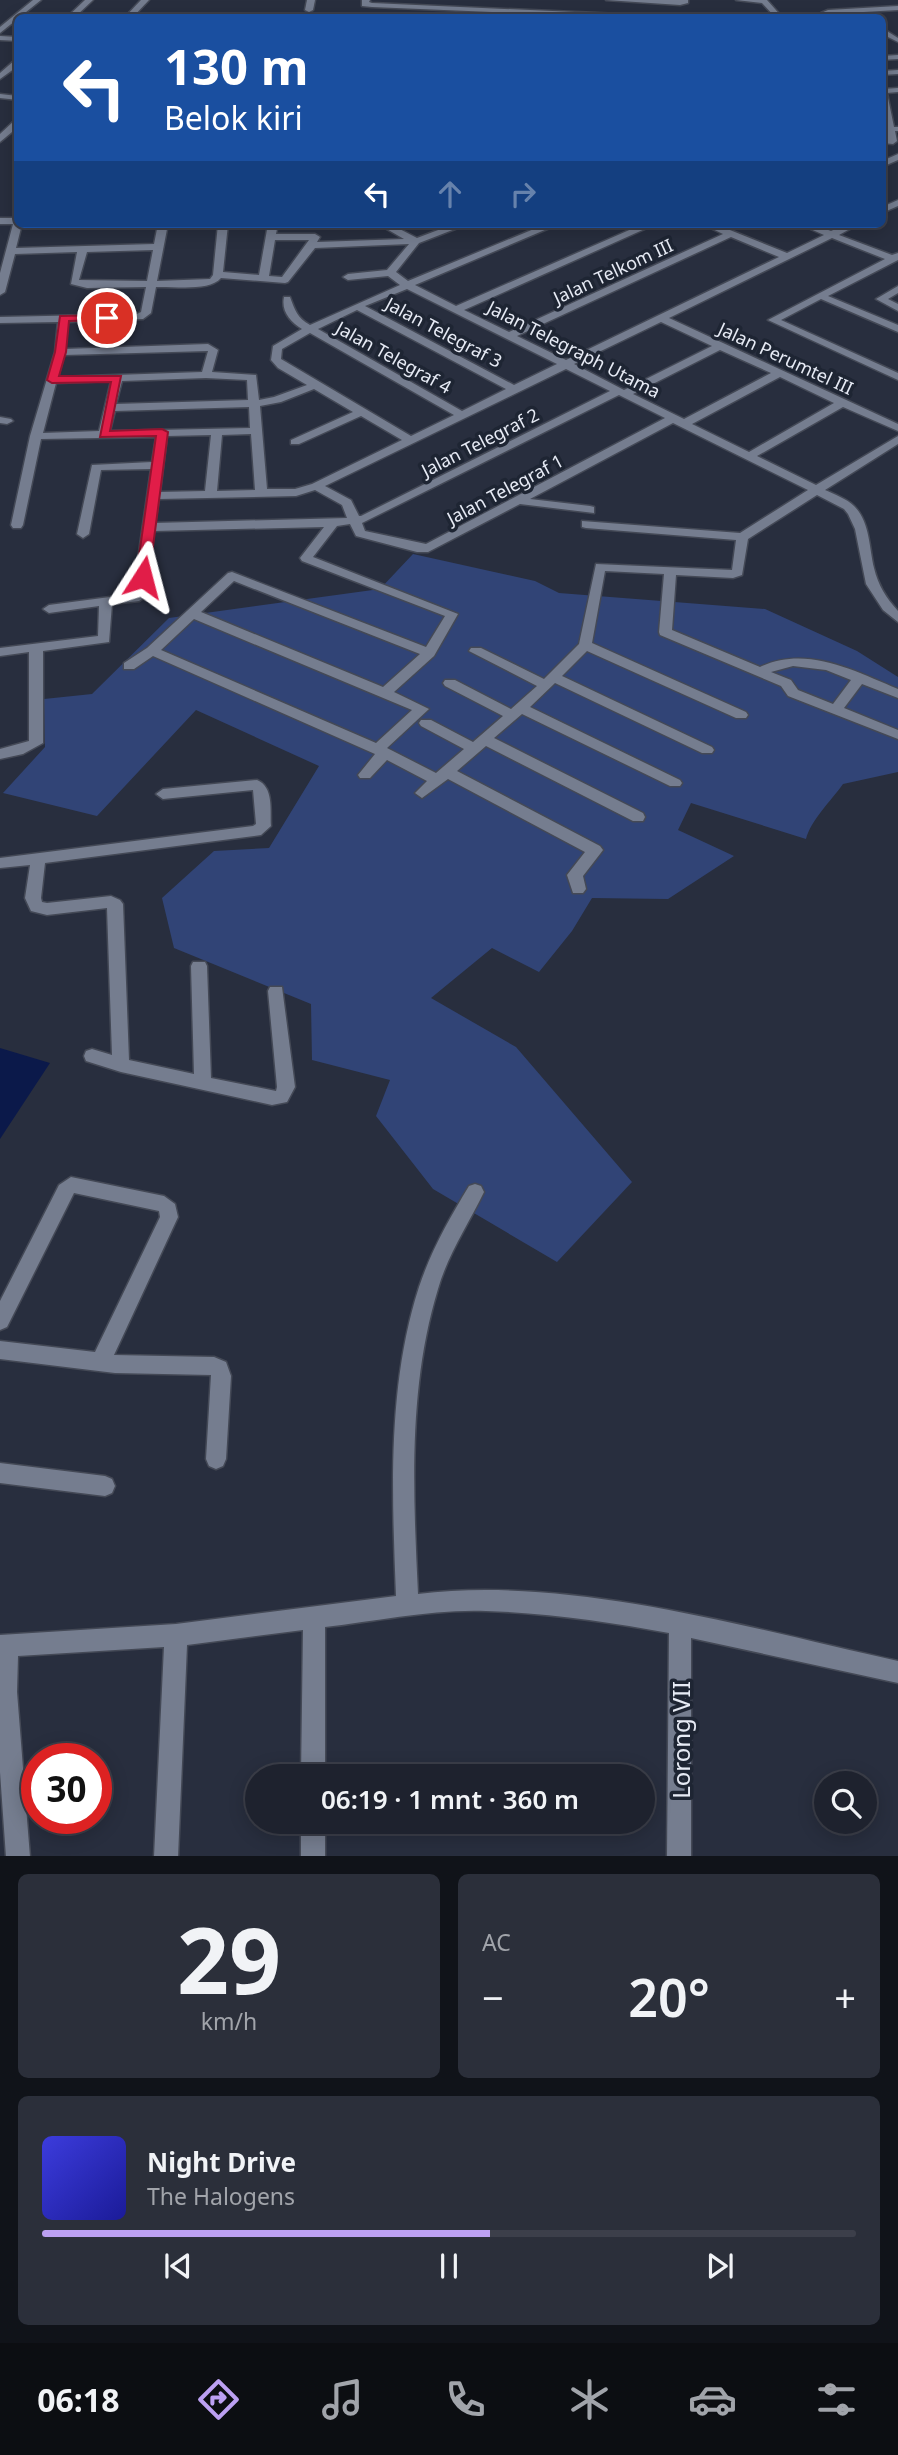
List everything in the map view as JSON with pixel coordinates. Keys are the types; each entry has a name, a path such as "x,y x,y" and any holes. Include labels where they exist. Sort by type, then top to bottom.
{"street":[{"path":"20,14 37,0"},
{"path":"73,14 89,0"},
{"path":"131,14 145,0"},
{"path":"309,10 311,0"},
{"path":"544,10 547,0"},
{"path":"369,3 384,6 485,4 504,9 594,14 601,0"},
{"path":"610,0 673,4 684,3 684,0"},
{"path":"740,0 764,1 776,14"},
{"path":"380,14 384,6"},
{"path":"828,14 898,8"},
{"path":"501,14 504,9"},
{"path":"0,31 14,19"},
{"path":"0,22 10,22"},
{"path":"886,29 889,37 898,40"},
{"path":"0,78 14,66"},
{"path":"0,139 14,126"},
{"path":"894,129 896,142"},
{"path":"0,292 16,228"},
{"path":"0,320 144,316 162,228"},
{"path":"218,275 223,228"},
{"path":"264,277 273,228"},
{"path":"391,228 416,241"},
{"path":"272,237 313,241 416,241 452,228"},
{"path":"410,440 313,386 282,366 276,360 275,354 284,342 358,306 544,228"},
{"path":"457,309 642,228"},
{"path":"716,228 788,257"},
{"path":"814,228 894,260"},
{"path":"154,496 296,492 316,486 846,228"},
{"name":"Jalan Telkom III","path":"509,336 730,234"},
{"path":"83,249 74,282 76,284 152,284 209,282 218,275 286,279 313,241"},
{"path":"348,277 390,273 416,241"},
{"path":"9,251 158,247"},
{"path":"894,260 773,320 898,377"},
{"name":"Jalan Telegraph Utama","path":"390,273 407,285 839,500 856,515 863,533 868,570 875,590 898,618"},
{"path":"898,289 881,299 898,308"},
{"path":"821,296 898,329"},
{"path":"287,299 291,317 309,330"},
{"name":"Jalan Telegraf 3","path":"358,306 513,389"},
{"path":"18,525 36,436 60,352 64,318"},
{"name":"Jalan Perumtel III","path":"660,318 898,428"},
{"name":"Jalan Telegraf 4","path":"309,330 462,415"},
{"name":"Jalan Telegraf 2","path":"150,527 356,521 719,346"},
{"path":"60,352 208,347 213,354 206,375"},
{"name":"Jalan Telegraf 1","path":"316,486 344,500 350,506 360,533 417,548 428,548 678,421 778,374"},
{"path":"52,380 206,375 252,377 261,492"},
{"path":"104,434 117,379"},
{"path":"109,408 253,404 277,400 313,386"},
{"path":"748,457 841,403"},
{"path":"295,442 359,413"},
{"path":"211,494 217,431"},
{"path":"36,436 255,431"},
{"path":"49,609 134,599 140,595 162,432"},
{"path":"586,524 742,537 898,439"},
{"path":"83,534 96,467 158,465"},
{"path":"521,501 590,510"},
{"path":"333,523 306,558 452,614 429,653 385,693"},
{"path":"422,793 517,712 585,645 600,567 733,574 738,572 742,537"},
{"path":"670,571 665,632 786,683 793,693 897,735"},
{"path":"129,666 152,651 232,576 429,653"},
{"path":"0,652 104,639 106,602"},
{"path":"192,613 422,709 380,751 380,761 365,775"},
{"path":"585,645 741,715"},
{"path":"0,754 18,751 36,743 36,649"},
{"path":"152,651 442,776 595,850 575,875 578,889"},
{"path":"476,651 707,750"},
{"path":"760,672 773,663 820,664 898,694"},
{"path":"836,709 859,679"},
{"path":"450,683 675,783"},
{"path":"426,723 479,744 638,817"},
{"path":"0,863 256,831 264,826 262,792 257,785 163,794"},
{"path":"38,858 33,898 36,907 47,909 111,902 115,904 121,1065"},
{"path":"199,966 203,1081"},
{"path":"92,1056 121,1065 272,1098 284,1094 286,1087 276,991"},
{"path":"0,1321 65,1191 71,1185 164,1203 169,1210 169,1217 100,1362"},
{"path":"407,1605 405,1456 408,1389 417,1328 431,1279 449,1233 475,1192"},
{"path":"0,1350 100,1362 210,1366 219,1369 221,1376 216,1459"},
{"path":"0,1473 105,1486"},
{"path":"18,1856 3,1693 4,1646 176,1635 407,1605 485,1600 595,1609 680,1624 898,1672"},
{"path":"313,1764 314,1617"},
{"name":"Lorong VII","path":"680,1624 680,1856"},
{"path":"166,1856 176,1635"},
{"path":"313,1834 313,1856"}],"shaded area":[{"path":"413,554 535,581 559,593 765,609 857,651 898,677 898,772 843,784 817,818 806,839 691,803 678,830 734,856 668,899 592,898 572,931 539,972 492,948 431,998 516,1047 632,1182 557,1262 433,1189 376,1116 390,1080 312,1060 311,1004 174,948 162,898 214,851 269,848 319,766 196,710 97,816 3,793 45,747 44,699 92,694 169,618 380,589"},
{"path":"0,1048 50,1063 0,1139"}],"route":[{"path":"107,318 64,318 60,352 52,380 117,379 104,434 162,432 143,577"}]}
